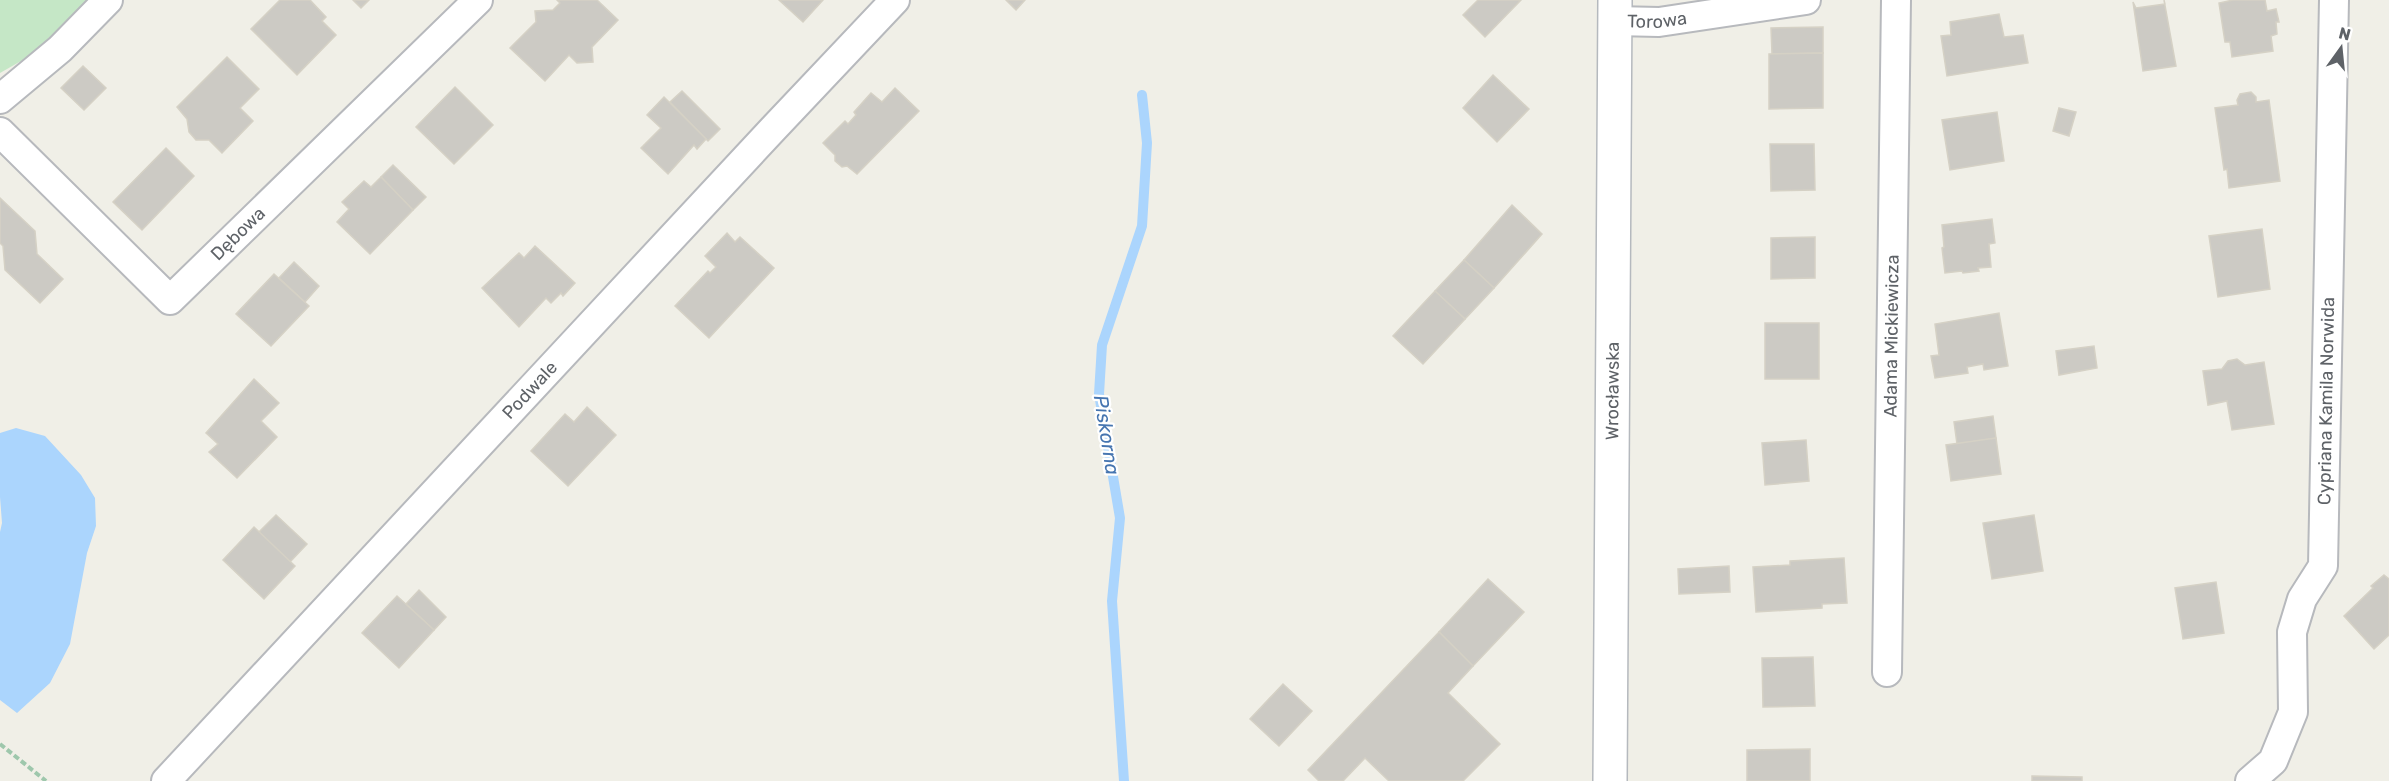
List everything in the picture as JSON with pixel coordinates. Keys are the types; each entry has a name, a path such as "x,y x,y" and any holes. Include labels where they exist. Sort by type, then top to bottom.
{"main road":[{"name":"Wrocławska","path":"1610,781 1615,11"}],"street":[{"path":"0,99 60,49 108,0"},
{"name":"Dębowa","path":"0,132 170,300 478,0"},
{"name":"Podwale","path":"166,781 895,0"},
{"name":"Torowa","path":"1615,11 1659,22 1806,0"},
{"name":"Adama Mickiewicza","path":"1887,672 1896,0"},
{"name":"Cypriana Kamila Norwida","path":"2250,781 2273,761 2293,712 2292,632 2302,599 2323,566 2334,0"}],"path":[{"path":"0,744 46,781"}],"green space":[{"path":"0,0 93,0 35,53 0,73"}],"water":[{"path":"16,428 45,436 81,475 95,498 96,526 87,553 70,644 50,683 17,713 0,700 0,532 2,523 0,433"}],"building":[{"path":"280,0 310,0 326,17 322,21 336,35 297,75 251,29"},
{"path":"353,0 369,0 361,8"},
{"path":"557,0 597,0 618,20 592,47 593,62 577,63 569,55 545,81 510,48 536,22 535,11 553,10 560,3"},
{"path":"779,0 823,0 803,22"},
{"path":"1006,0 1025,0 1016,10"},
{"path":"1478,0 1521,0 1485,37 1463,15"},
{"path":"2233,0 2265,0 2267,11 2276,9 2279,22 2276,22 2277,34 2271,36 2273,51 2232,57 2230,42 2225,42 2219,3"},
{"path":"2133,2 2136,8 2165,4 2176,66 2143,71"},
{"path":"1999,14 2004,37 2023,35 2028,63 1947,76 1941,36 1951,35 1950,22"},
{"path":"1823,27 1823,53 1772,54 1771,28"},
{"path":"1823,53 1823,108 1769,109 1769,54"},
{"path":"227,57 259,89 240,108 253,121 222,153 209,140 196,140 189,132 187,119 177,107"},
{"path":"83,66 106,88 84,110 61,88"},
{"path":"1493,75 1529,109 1497,142 1463,108"},
{"path":"455,87 493,125 454,164 416,127"},
{"path":"895,88 919,111 857,174 847,166 842,167 835,161 835,155 823,143 845,121 848,124 856,115 854,112 871,93 882,102"},
{"path":"682,91 720,129 708,141 670,102"},
{"path":"2251,92 2256,97 2256,102 2269,100 2280,181 2229,188 2227,169 2224,170 2215,108 2238,105 2237,100 2240,94"},
{"path":"664,97 706,139 697,149 694,145 668,174 641,148 661,128 647,115"},
{"path":"2059,108 2076,112 2069,136 2053,131"},
{"path":"1997,112 2004,161 1950,170 1942,120"},
{"path":"1770,144 1814,144 1815,190 1771,191"},
{"path":"166,148 194,176 142,230 113,202"},
{"path":"393,165 426,197 413,210 381,177"},
{"path":"381,177 413,210 370,254 337,222 349,209 342,202 364,181 371,187"},
{"path":"0,198 35,231 37,254 63,279 40,303 5,270 3,246 0,243"},
{"path":"1512,205 1542,234 1494,288 1464,260"},
{"path":"1992,219 1995,243 1989,244 1991,267 1978,268 1979,271 1945,273 1942,225"},
{"path":"2262,229 2270,289 2218,297 2209,236"},
{"path":"727,233 735,242 740,237 774,268 709,338 675,306 708,271 710,273 716,267 705,256"},
{"path":"1815,237 1815,278 1771,279 1771,238"},
{"path":"535,246 575,283 563,296 561,293 551,303 546,298 519,327 482,288 519,253 524,258"},
{"path":"1464,260 1494,288 1465,319 1435,291"},
{"path":"294,262 319,286 305,302 279,278"},
{"path":"274,274 309,306 271,346 236,314"},
{"path":"1435,291 1465,319 1423,364 1393,336"},
{"path":"1999,313 2008,366 1984,370 1983,364 1967,367 1968,373 1935,378 1931,356 1939,355 1935,324"},
{"path":"1765,323 1819,323 1819,379 1765,379"},
{"path":"2094,346 2097,368 2059,375 2056,351"},
{"path":"2237,359 2245,365 2264,362 2274,424 2232,430 2227,401 2208,405 2203,371 2222,369 2228,361"},
{"path":"254,379 279,403 261,421 277,437 237,478 209,452 218,444 206,433"},
{"path":"587,407 616,435 568,486 531,451 565,414 574,422"},
{"path":"1993,416 1996,438 1957,444 1954,422"},
{"path":"1996,438 2001,474 1951,481 1946,445"},
{"path":"1806,440 1809,481 1765,485 1762,443"},
{"path":"276,515 307,544 290,562 259,532"},
{"path":"2034,515 2043,571 1992,579 1983,523"},
{"path":"254,527 295,566 264,599 223,560"},
{"path":"1844,558 1847,603 1822,604 1822,608 1756,612 1753,567 1790,565 1790,561"},
{"path":"1729,566 1730,592 1679,594 1678,569"},
{"path":"2384,575 2389,579 2389,635 2374,649 2344,616"},
{"path":"1488,579 1524,612 1473,666 1439,632"},
{"path":"2216,582 2224,633 2183,639 2175,588"},
{"path":"419,590 446,617 434,630 406,604"},
{"path":"397,596 434,630 399,668 362,633"},
{"path":"1439,632 1473,666 1448,693 1500,744 1463,781 1389,781 1365,758 1343,781 1319,781 1308,770"},
{"path":"1813,657 1815,706 1763,707 1762,658"},
{"path":"1283,684 1312,711 1279,746 1250,719"},
{"path":"1810,749 1810,781 1747,781 1747,750"},
{"path":"2032,776 2082,777 2082,781 2032,781"}],"waterway":[{"name":"Piskorna","path":"1124,781 1112,601 1120,518 1099,394 1102,345 1142,226 1147,143 1142,95"}]}
